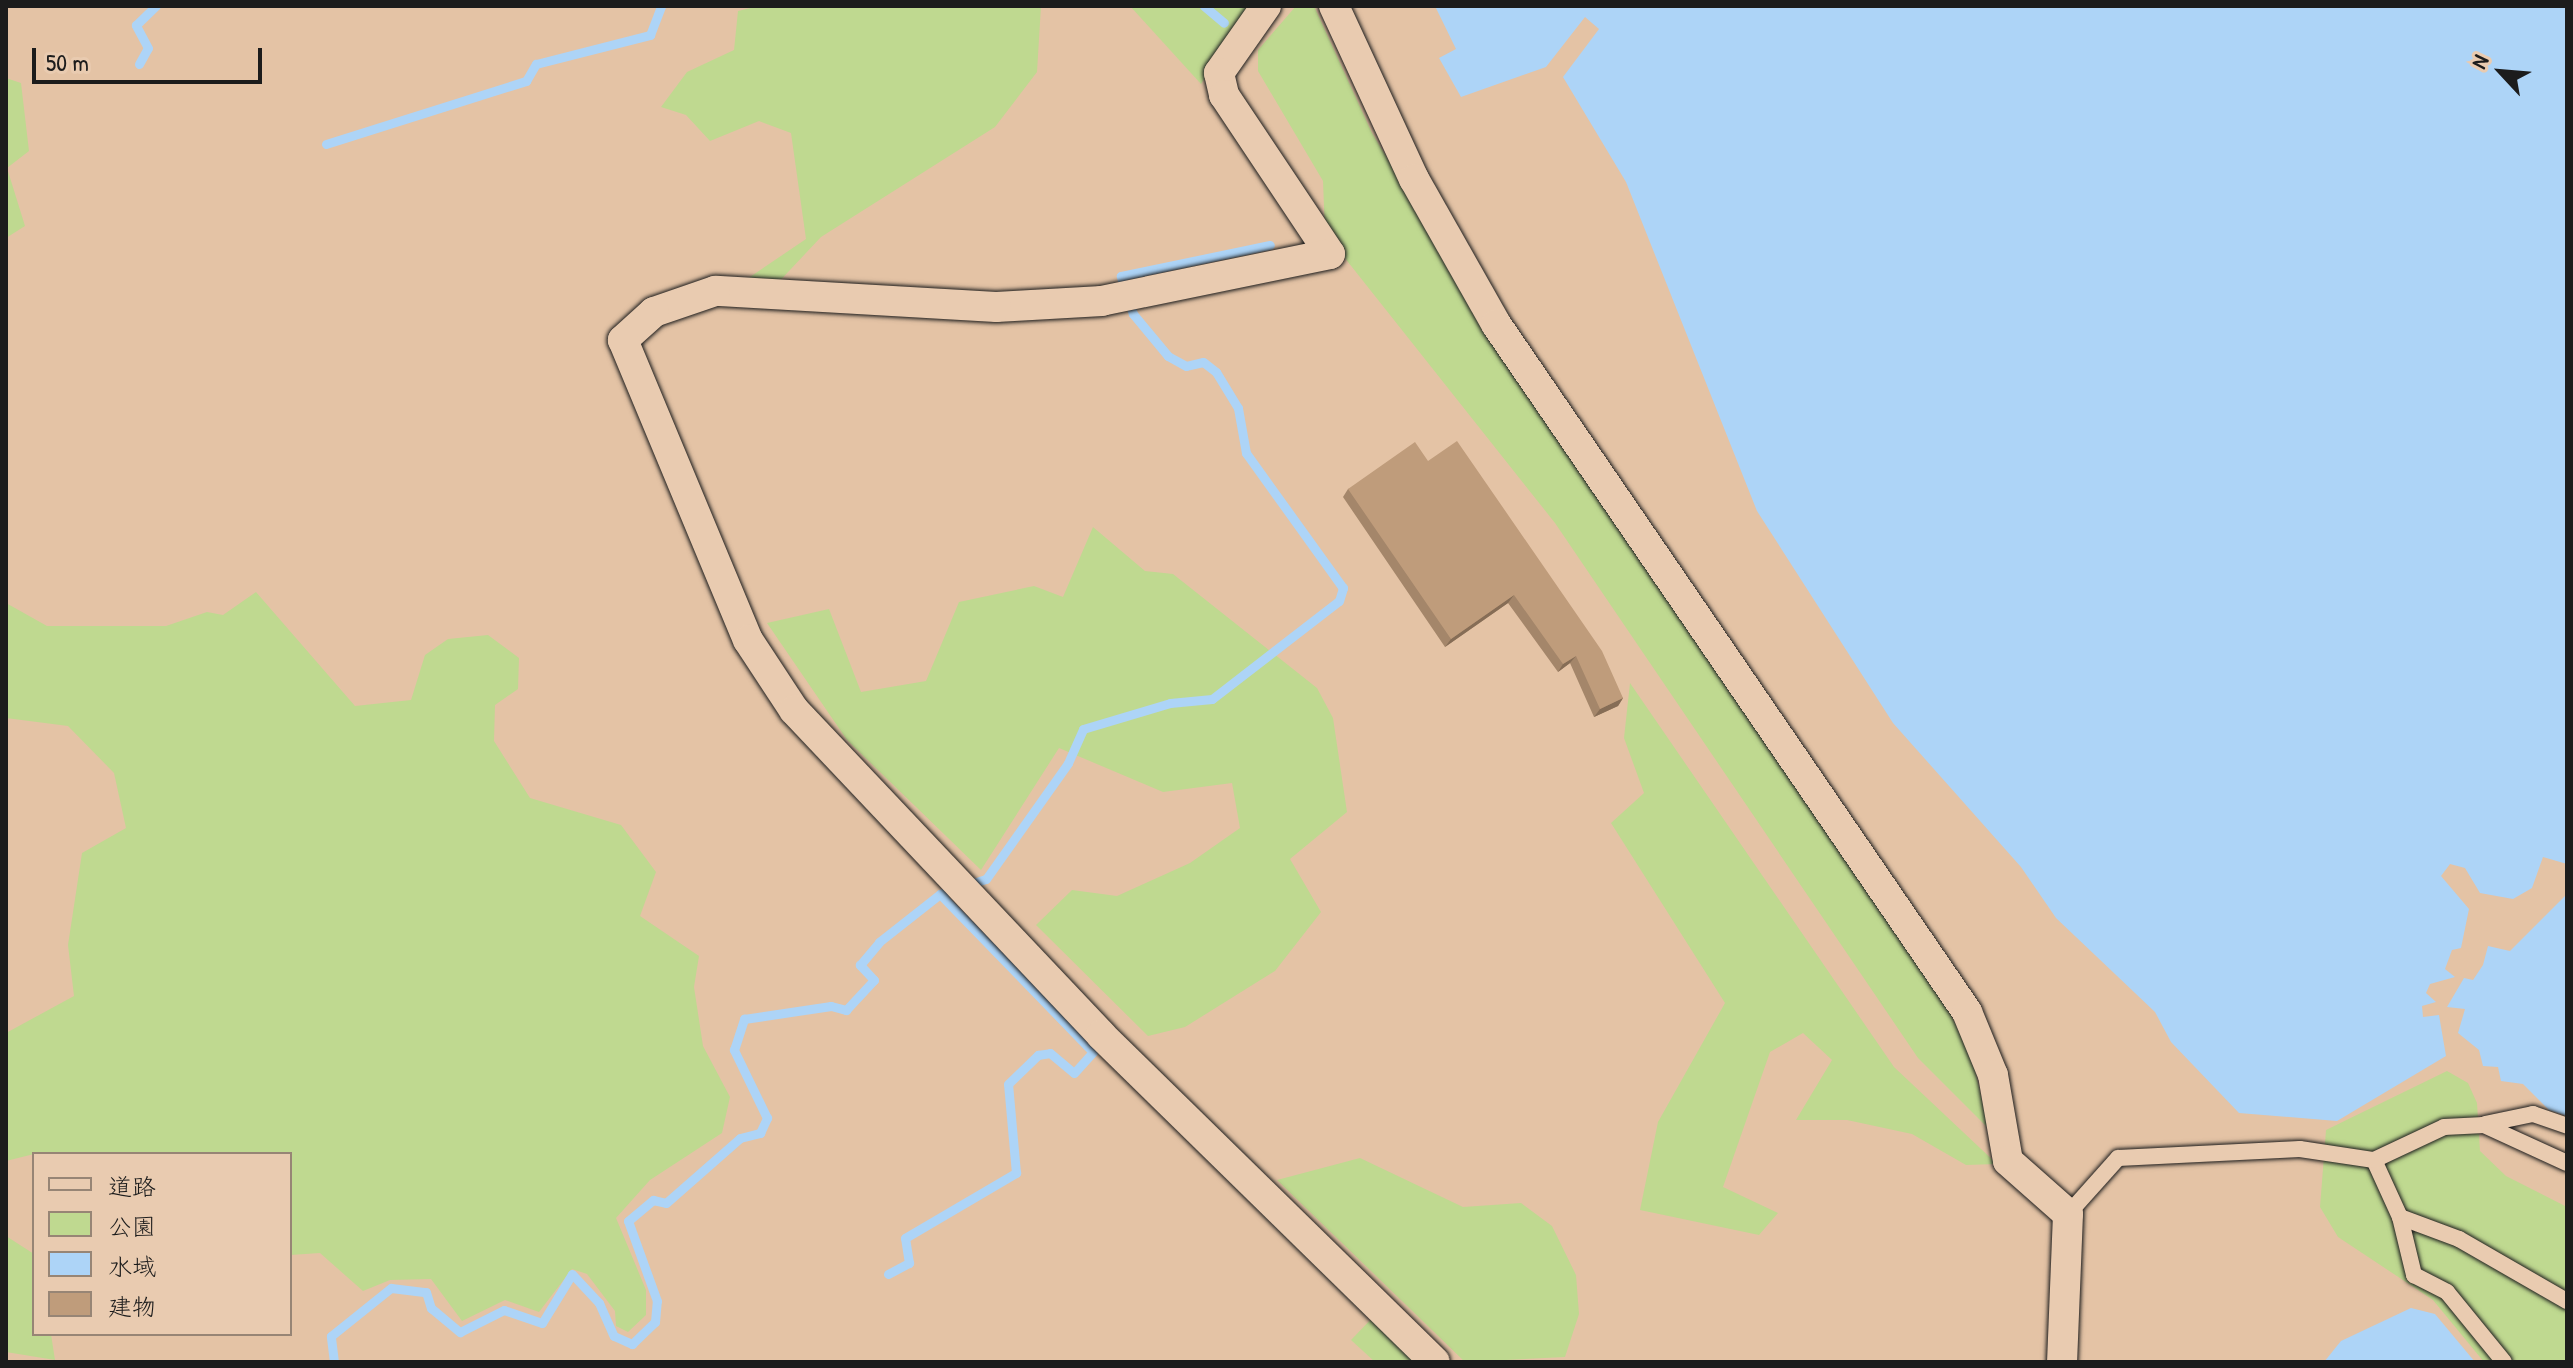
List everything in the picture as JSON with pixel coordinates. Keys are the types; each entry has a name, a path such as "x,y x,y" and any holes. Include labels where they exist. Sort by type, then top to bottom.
{"street":[{"path":"1266,6 1219,73 1224,95 1330,254 1086,302 966,306 715,291 654,312 623,340 748,640 794,710 1101,1035 1435,1362"},
{"path":"1334,6 1414,179 1496,324 1967,1012 1993,1075 2008,1161 2068,1214 2062,1362"}],"lane":[{"path":"2068,1214 2118,1158 2300,1149 2374,1160 2444,1127 2484,1125 2533,1114 2567,1126"},
{"path":"2484,1125 2567,1163"},
{"path":"2374,1160 2400,1217 2414,1275 2447,1292 2504,1362"},
{"path":"2400,1217 2459,1239 2567,1301"}],"green space":[{"path":"759,6 1041,6 1037,72 995,127 821,237 774,287 744,281 806,239 791,133 759,121 710,141 686,115 661,107 687,72 734,50 738,11"},
{"path":"1130,6 1250,6 1201,84"},
{"path":"1296,6 1314,6 1372,133 1560,444 1948,1009 1972,1058 1989,1129 1918,1058 1555,523 1325,233 1323,181 1258,71 1258,50"},
{"path":"6,78 21,83 29,151 7,168 25,226 6,238"},
{"path":"1093,527 1145,571 1173,574 1317,688 1333,718 1347,812 1290,859 1321,912 1275,971 1185,1027 1148,1036 1036,925 1072,890 1117,896 1190,863 1240,828 1232,783 1163,792 1059,748 981,870 847,740 767,623 829,609 861,692 926,681 959,602 1034,586 1063,597"},
{"path":"256,592 355,706 411,700 425,655 448,639 488,635 519,658 518,689 495,705 494,741 530,798 621,825 656,872 640,916 699,956 694,987 703,1046 730,1097 722,1133 650,1180 616,1218 646,1290 646,1315 628,1332 616,1326 615,1311 587,1274 572,1269 539,1312 505,1300 462,1321 431,1279 390,1280 363,1291 320,1253 292,1255 292,1152 32,1152 6,1161 6,1033 74,996 68,945 82,853 126,828 114,773 68,726 6,718 6,603 47,626 166,626 207,612 223,615"},
{"path":"1630,683 1894,1067 1997,1164 1966,1165 1912,1134 1847,1120 1796,1120 1832,1060 1803,1033 1770,1052 1723,1187 1778,1213 1759,1235 1640,1210 1658,1122 1725,1003 1611,823 1644,793 1624,738"},
{"path":"2447,1071 2468,1083 2477,1103 2480,1151 2506,1176 2567,1207 2567,1362 2484,1362 2433,1300 2338,1237 2320,1207 2326,1130"},
{"path":"1360,1158 1463,1207 1521,1203 1552,1226 1576,1275 1579,1314 1565,1357 1465,1362 1277,1180"},
{"path":"6,1236 32,1253 32,1336 51,1336 55,1360 6,1352"},
{"path":"1376,1314 1421,1362 1375,1362 1351,1340"}],"water":[{"path":"1435,6 2567,6 2567,864 2543,857 2532,888 2513,899 2480,893 2465,868 2450,864 2441,876 2469,909 2461,948 2452,950 2445,969 2455,977 2430,984 2426,993 2436,1002 2422,1006 2423,1017 2439,1015 2446,1056 2337,1121 2239,1113 2171,1042 2155,1012 2056,918 2021,867 1893,723 1757,511 1626,182 1563,77 1599,29 1585,17 1546,67 1461,97 1439,58 1456,49"},
{"path":"2567,894 2567,1116 2549,1110 2523,1084 2501,1081 2498,1067 2483,1066 2479,1050 2458,1033 2465,1009 2447,1007 2464,978 2473,980 2483,965 2488,946 2510,951"},
{"path":"2411,1308 2435,1314 2475,1362 2324,1362 2341,1341"}],"building":[{"path":"1457,441 1602,651 1623,698 1600,709 1576,656 1563,664 1514,595 1451,639 1348,489 1415,442 1428,461"}],"waterway":[{"path":"139,64 148,48 136,25 156,6"},
{"path":"326,144 526,81 536,64 650,35 661,6"},
{"path":"1204,6 1224,23"},
{"path":"334,1362 331,1336 391,1288 426,1292 431,1308 460,1332 504,1310 542,1323 572,1274 599,1303 614,1336 632,1344 655,1322 657,1301 628,1221 653,1200 666,1203 740,1138 760,1133 767,1118 734,1050 744,1019 831,1006 846,1010 874,980 860,965 879,942 940,894 986,879 1068,763 1083,729 1170,703 1212,699 1339,601 1343,588 1246,453 1238,408 1216,372 1203,362 1186,366 1168,356 1133,314 1121,276 1270,245"},
{"path":"888,1274 909,1263 905,1238 1016,1173 1008,1084 1038,1055 1050,1053 1074,1073 1093,1052 940,894"}]}
